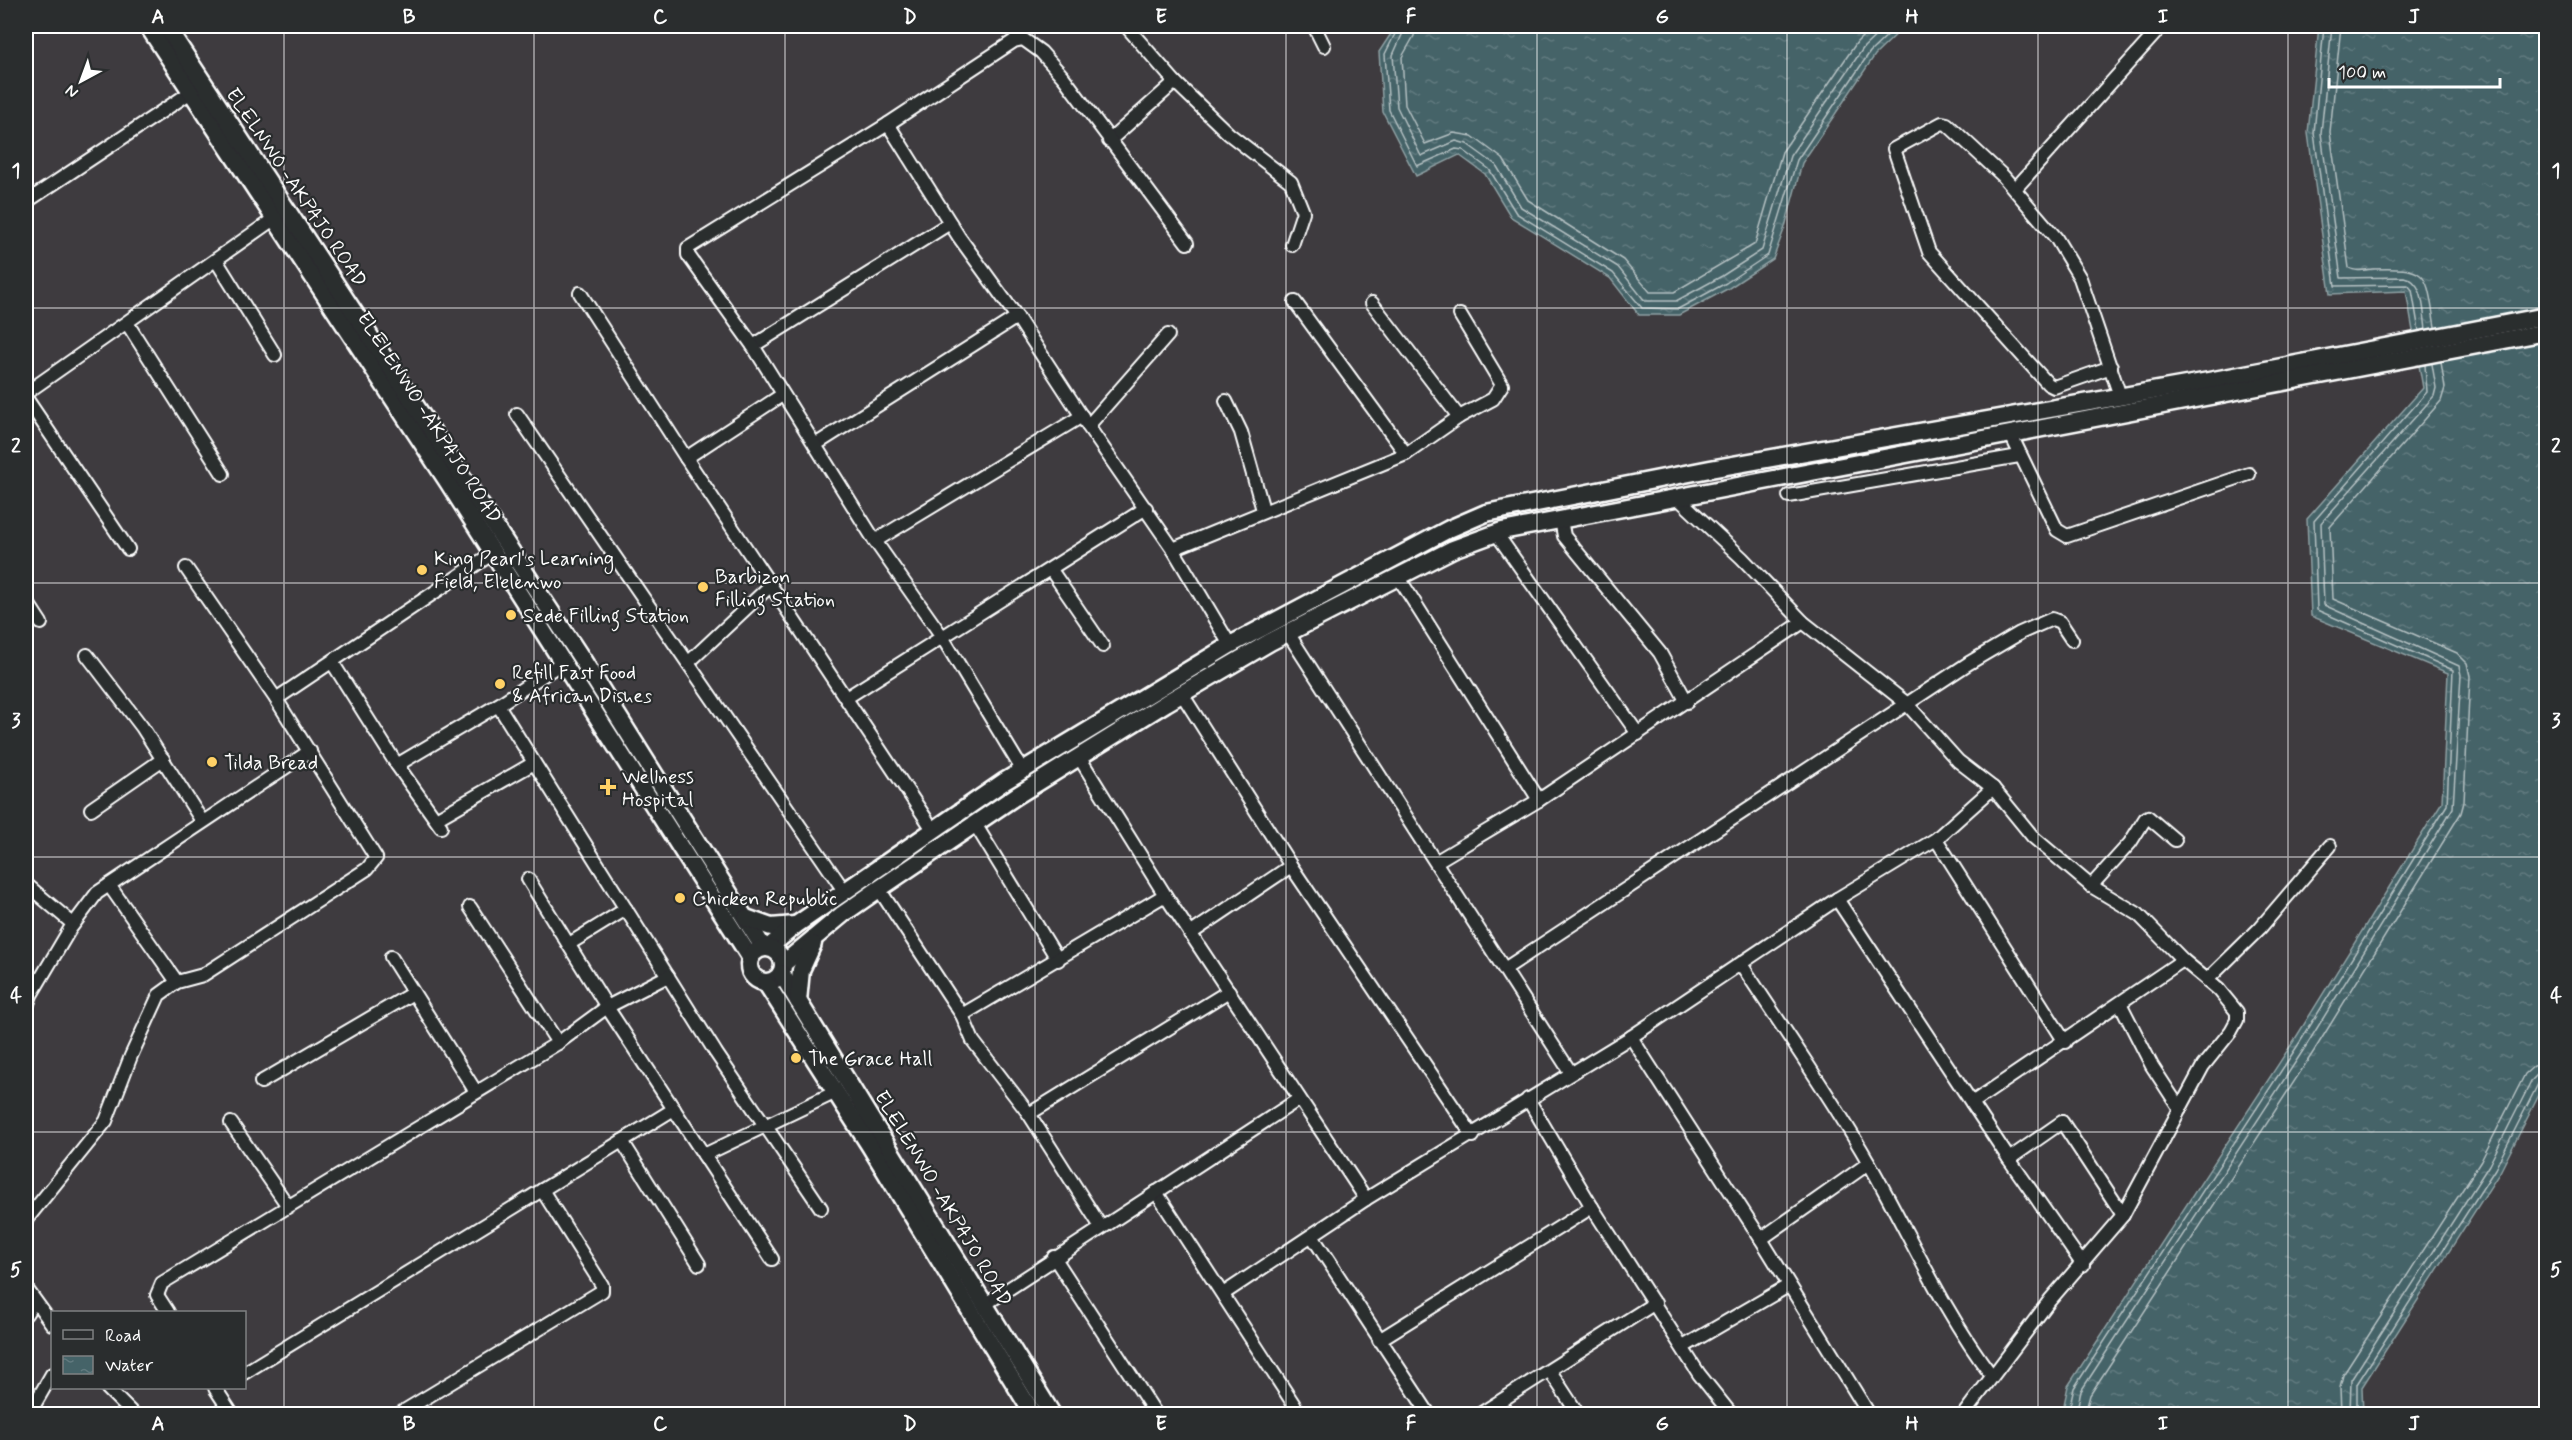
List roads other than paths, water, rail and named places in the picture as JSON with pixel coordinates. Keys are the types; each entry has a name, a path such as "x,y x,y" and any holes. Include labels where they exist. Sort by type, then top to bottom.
{"main road":[{"name":"ELELENWO -AKPAJO ROAD","path":"148,26 563,662 761,950"},
{"name":"ELELNWO -AKPAJO ROAD","path":"166,26 556,619 746,918 761,950"},
{"path":"2547,316 2212,388 2011,435 1496,533 1453,549 1288,633 1182,694 1079,757 879,889 816,938 782,969 776,979 766,983 751,974 761,950 1023,771 1230,645 1449,529 1486,513 1710,469 2120,396 2212,388 2547,332"},
{"path":"746,918 771,927 796,925"},
{"path":"798,1000 804,962 816,938"},
{"path":"761,950 779,954 782,969"},
{"name":"ELELENWO -AKPAJO ROAD","path":"782,969 798,1000 1052,1414"},
{"name":"ELELENWO -AKPAJO ROAD","path":"766,983 837,1092 1033,1414"}],"street":[{"path":"1016,26 1023,39 1041,52 1064,78 1187,243"},
{"path":"1126,26 1175,82 1229,134 1291,182 1303,212 1292,245"},
{"path":"1314,26 1324,46"},
{"path":"2015,189 2162,26"},
{"path":"1023,39 1014,41 888,124 688,248 688,255 753,346 875,541 941,635 1023,771"},
{"path":"1109,141 1175,82"},
{"path":"26,202 191,92"},
{"path":"2111,367 2054,387 2048,384 1929,252 1894,149 1942,123 1952,125 2015,189 2056,238 2080,278 2111,367 2120,396"},
{"path":"888,124 950,222 1017,317 1173,549 1230,645"},
{"path":"128,549 26,396 274,218"},
{"path":"753,346 950,222"},
{"path":"216,260 274,355"},
{"path":"580,293 686,458 934,831"},
{"path":"1295,302 1406,454"},
{"path":"1372,303 1459,417"},
{"path":"1173,549 1227,528 1263,510 1406,454 1459,417 1493,399 1502,385 1460,315"},
{"path":"815,445 1017,317"},
{"path":"127,323 223,474"},
{"path":"875,541 1085,421 1168,335"},
{"path":"686,458 782,395"},
{"path":"1226,401 1241,432 1263,510"},
{"path":"517,414 845,892"},
{"path":"2011,435 2019,456 2057,530 2067,536 2249,474"},
{"path":"1789,496 2019,456"},
{"path":"1678,498 1742,558 1803,622 1906,703 1958,761 1993,788 2033,837 2091,886 2139,914 2183,960 2232,1004 2237,1012 2237,1020 2203,1066 2123,1215 2083,1265 2050,1300 1964,1414"},
{"path":"846,698 941,635 1051,570 1146,508"},
{"path":"1561,520 1564,536 1660,653 1687,702"},
{"path":"1496,533 1638,734"},
{"path":"276,699 493,553"},
{"path":"26,1220 103,1126 149,1012 162,990 177,982 202,975 367,868 376,858 276,699 186,568"},
{"path":"1051,570 1102,646"},
{"path":"1399,578 1539,800"},
{"path":"689,662 771,585"},
{"path":"26,600 41,623"},
{"path":"1506,968 1906,703 2020,633 2052,619 2060,622 2073,640"},
{"path":"1437,861 1539,800 1803,622"},
{"path":"1288,633 1572,1073"},
{"path":"87,656 163,759 202,821"},
{"path":"332,662 397,765 439,823 534,763"},
{"path":"397,765 498,705 563,662"},
{"path":"1182,694 1291,866 1473,1136"},
{"path":"498,705 668,976 821,1208"},
{"path":"26,1009 31,995 73,924 86,906 109,885 310,751"},
{"path":"1079,757 1190,934 1366,1199"},
{"path":"91,809 163,759"},
{"path":"1223,1294 1366,1199 1473,1136 1528,1099 1631,1037 1837,899 1936,839 1993,788"},
{"path":"2091,886 2130,843 2148,817 2175,840"},
{"path":"975,824 1058,960"},
{"path":"1936,839 2065,1042"},
{"path":"2207,980 2260,928 2330,846"},
{"path":"1190,934 1291,866"},
{"path":"528,879 607,1006 772,1259"},
{"path":"26,884 73,924"},
{"path":"109,885 177,982"},
{"path":"879,889 962,1015 973,1041 1029,1114 1101,1227"},
{"path":"962,1015 1165,895"},
{"path":"1837,899 2009,1159 2083,1265"},
{"path":"470,907 558,1043"},
{"path":"569,944 626,909"},
{"path":"391,957 476,1092"},
{"path":"1972,1103 2121,1005 2183,960"},
{"path":"1741,964 1869,1163 1937,1293 1963,1337 1992,1376"},
{"path":"167,1311 157,1295 162,1282 558,1043 607,1006 668,976"},
{"path":"1029,1114 1229,991"},
{"path":"261,1082 413,993"},
{"path":"2121,1005 2152,1066 2180,1109"},
{"path":"1631,1037 1761,1239 1869,1414"},
{"path":"704,1155 837,1092"},
{"path":"984,1305 1054,1257 1299,1099"},
{"path":"1528,1099 1592,1207 1699,1374 1731,1414"},
{"path":"246,1372 674,1109"},
{"path":"2009,1159 2062,1122 2123,1215"},
{"path":"231,1123 288,1206"},
{"path":"622,1141 699,1264"},
{"path":"1761,1239 1869,1163"},
{"path":"399,1414 602,1291 602,1285 542,1190"},
{"path":"1156,1191 1300,1414"},
{"path":"1379,1340 1592,1207"},
{"path":"1312,1236 1429,1414"},
{"path":"1054,1257 1156,1414"},
{"path":"1683,1347 1788,1286"},
{"path":"26,1288 51,1323"},
{"path":"26,1314 34,1301"},
{"path":"1480,1414 1655,1302"},
{"path":"1550,1371 1578,1414"},
{"path":"29,1414 51,1376"},
{"path":"107,1389 133,1414"},
{"path":"218,1389 230,1414"}],"water":[{"path":"1396,26 1905,26 1875,55 1802,163 1785,227 1773,259 1729,288 1679,315 1639,315 1610,278 1511,217 1485,174 1459,155 1416,176 1383,112 1379,52"},
{"path":"2319,26 2546,26 2546,1081 2500,1172 2362,1387 2363,1414 2062,1414 2068,1386 2295,1039 2442,802 2448,673 2311,616 2307,519 2423,388 2406,291 2330,294 2308,133"}],"place":[{"name":"King Pearl's Learning Field, Elelenwo","path":"422,570"},
{"name":"Barbizon Filling Station","path":"703,587"},
{"name":"Sede Filling Station","path":"511,615"},
{"name":"Refill Fast Food & African Dishes","path":"500,684"},
{"name":"Tilda Bread","path":"212,762"},
{"name":"Wellness Hospital","path":"608,787"},
{"name":"Chicken Republic","path":"680,898"},
{"name":"The Grace Hall","path":"796,1058"}]}
